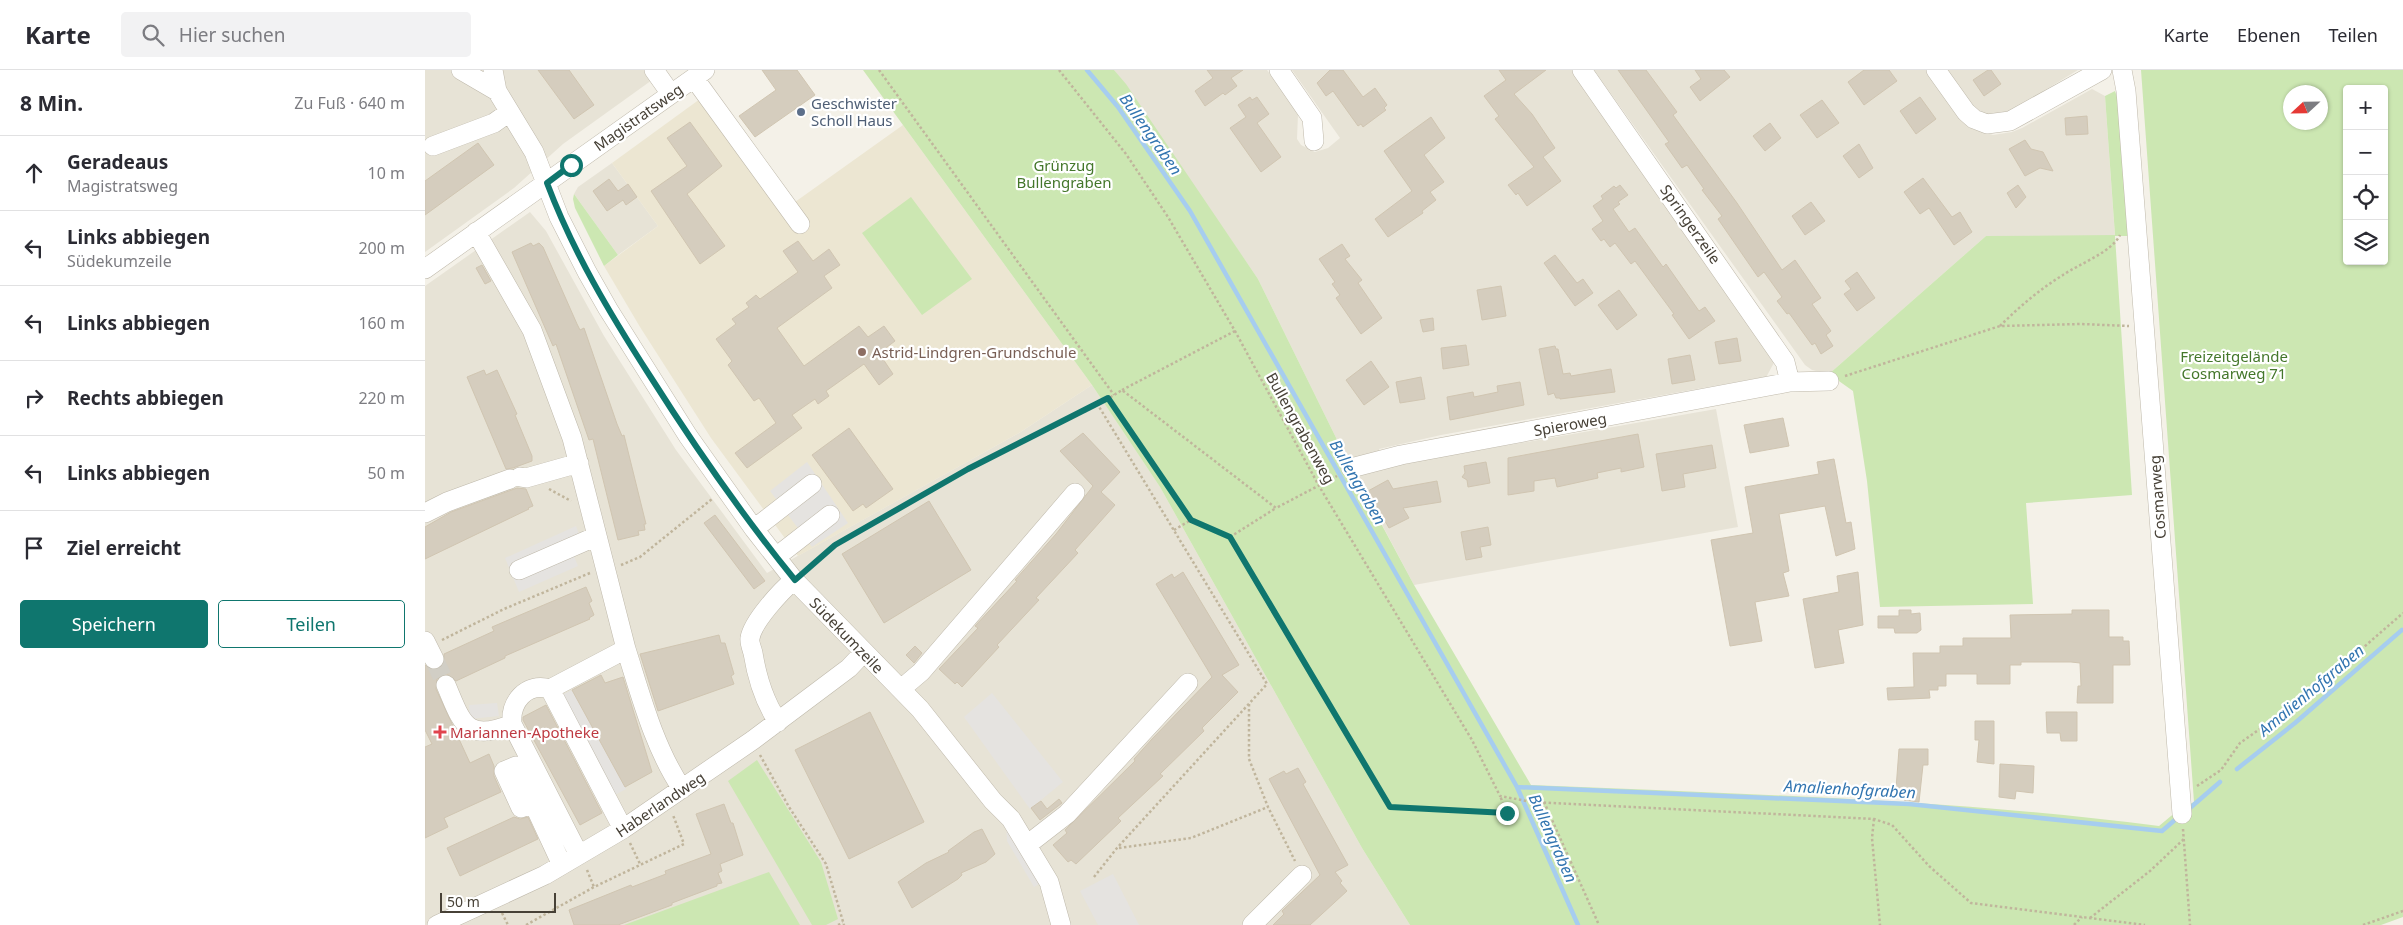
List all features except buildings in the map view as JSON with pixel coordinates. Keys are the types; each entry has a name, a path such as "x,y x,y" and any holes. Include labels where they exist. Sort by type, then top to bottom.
{"street":[{"path":"461,70 497,91"},
{"path":"493,70 497,91"},
{"path":"654,70 671,94"},
{"path":"1279,70 1312,118 1313,141"},
{"name":"Springerzeile","path":"1582,70 1785,362 1790,382"},
{"path":"1936,70 1966,112 1974,120 1987,124 2000,124 2010,121 2102,70"},
{"name":"Cosmarweg","path":"2122,70 2126,91 2181,805"},
{"path":"700,74 800,224"},
{"name":"Magistratsweg","path":"425,269 700,74"},
{"name":"Südekumzeile","path":"497,91 534,152 567,233 608,309 725,489 795,580 939,731 993,801 1011,819 1049,882 1061,925"},
{"path":"433,146 494,123 509,113"},
{"path":"476,232 532,330 572,438 626,649 653,731 672,774 682,789"},
{"name":"Spieroweg","path":"1351,468 1401,455 1790,382 1829,381"},
{"path":"425,513 447,502 519,478 579,463"},
{"path":"754,529 812,484"},
{"path":"901,689 921,672 1075,493"},
{"path":"776,557 830,515"},
{"path":"519,570 597,536"},
{"path":"778,722 769,709 756,675 750,638 759,620 781,592 795,580"},
{"path":"583,862 512,724 511,714 517,698 535,688 550,689 626,649"},
{"name":"Haberlandweg","path":"437,925 474,917 562,865 583,862 627,836 682,789 778,722 849,668 864,652"},
{"path":"1027,846 1067,814 1188,683"},
{"path":"446,685 465,726 475,730 487,730 512,724"},
{"path":"550,689 627,836"},
{"path":"533,803 562,865"},
{"path":"1252,925 1302,875"}],"path":[{"path":"879,70 1114,394"},
{"name":"Bullengrabenweg","path":"1059,70 1126,154 1168,217 1235,331 1319,486 1472,740 1507,813 1390,807 1230,537"},
{"path":"2000,326 2014,312 2063,274 2110,246 2118,239 2122,231"},
{"path":"1829,381 2000,326 2081,324 2115,327 2144,326"},
{"path":"795,580 835,545 968,469 1098,404 1121,390 1235,331"},
{"path":"1121,390 1277,508"},
{"path":"1108,398 1191,520 1230,537 1277,508 1319,486"},
{"path":"1094,878 1117,848 1267,684 1098,404"},
{"path":"519,478 586,509 590,509"},
{"path":"430,651 431,646 482,619 597,570 606,569 640,557 725,489"},
{"path":"1174,530 1191,520"},
{"path":"2190,925 2181,805 2221,770 2240,743 2311,693 2403,613"},
{"path":"1249,702 1249,759 1268,807 1302,875"},
{"path":"753,740 763,762 789,807 826,864 843,924 838,925"},
{"path":"1500,796 1533,802 1874,819 1892,825 1929,866 1971,903 2145,925"},
{"path":"1544,802 1599,925"},
{"path":"1117,848 1191,838 1268,807"},
{"path":"526,925 594,887 684,844 672,814"},
{"path":"1874,819 1872,838 1881,925"},
{"path":"627,836 640,864"},
{"path":"2090,918 2150,871 2184,839"},
{"path":"583,862 594,887"},
{"path":"500,910 508,925"},
{"path":"2363,925 2403,911"},
{"path":"2073,925 2082,917"}],"shaded area":[{"path":"425,70 666,70 563,144 514,188 425,252"},
{"path":"1114,70 1267,70 1298,114 1297,139 1301,145 1315,152 1328,148 1340,138 1292,70 1575,70 1777,357 1762,385 1758,378 1441,435 1379,449 1381,454 1347,460 1258,279"},
{"path":"1594,70 1928,70 1962,119 1973,129 1993,135 2012,132 2022,128 2092,89 2105,96 2115,236 1986,236 1829,374 1812,370 1805,365"},
{"path":"1946,70 2078,70 2004,115 1995,117 1979,112 1972,106"},
{"name":"Astrid-Lindgren-Grundschule","path":"700,99 781,212 903,125 1092,385 1019,433 798,556 711,438 640,327 604,266 658,226 612,163"},
{"path":"612,163 658,226 618,255 574,194 578,187"},
{"path":"530,212 546,231 604,336 676,450 767,573 1019,433 1092,385 1160,487 1362,848 1410,925 425,925 425,286"},
{"path":"1716,409 1738,527 1414,585 1354,472"},
{"path":"807,462 848,523 812,547 770,491"},
{"path":"576,526 580,537 573,554 578,566 519,592 505,558"},
{"path":"572,690 626,789 613,796 560,696"},
{"path":"992,693 1063,782 1030,809 964,717"},
{"path":"497,703 499,716 470,719 469,705"},
{"path":"1006,822 1041,883 1034,887 1007,841"},
{"path":"1113,874 1139,925 1098,925 1080,891"}],"green space":[{"path":"863,70 1114,70 1126,84 1258,279 1347,460 1414,585 1531,785 1846,799 2003,809 2159,826 2177,811 2194,802 2141,70 2403,70 2403,917 2381,925 1410,925 1362,848 1160,487 1092,385"},
{"path":"2115,91 2118,100 2132,236 2115,236 2132,495 2026,503 2033,604 1880,607 1867,481 1853,391 1829,374 1986,236 2115,235 2105,96"},
{"path":"574,194 618,255 604,266 575,208"},
{"path":"911,197 972,279 922,315 862,233"},
{"path":"757,760 821,862 838,919 826,925 812,925 728,781"},
{"path":"769,872 800,925 624,925"}],"waterway":[{"name":"Bullengraben","path":"1087,70 1118,107 1190,211 1517,787 1578,925"},
{"name":"Amalienhofgraben","path":"2237,769 2295,723 2402,630"},
{"name":"Amalienhofgraben","path":"2190,808 2220,782"},
{"name":"Amalienhofgraben","path":"1517,787 1909,804 2162,831 2176,819"}],"tunnel":[{"path":"434,659 446,685"}],"place":[{"name":"Geschwister Scholl Haus","path":"801,112"},
{"name":"Astrid-Lindgren-Grundschule","path":"862,352"},
{"name":"Mariannen-Apotheke","path":"440,732"}],"route":[{"path":"571,165 547,183 559,217 587,272 632,348 688,436 754,529 795,580 835,545 968,469 1108,398 1191,520 1230,537 1390,807 1507,813"}],"park label":[{"name":"Grünzug Bullengraben","path":"1064,174"},
{"name":"Freizeitgelände Cosmarweg 71","path":"2234,364"}]}
